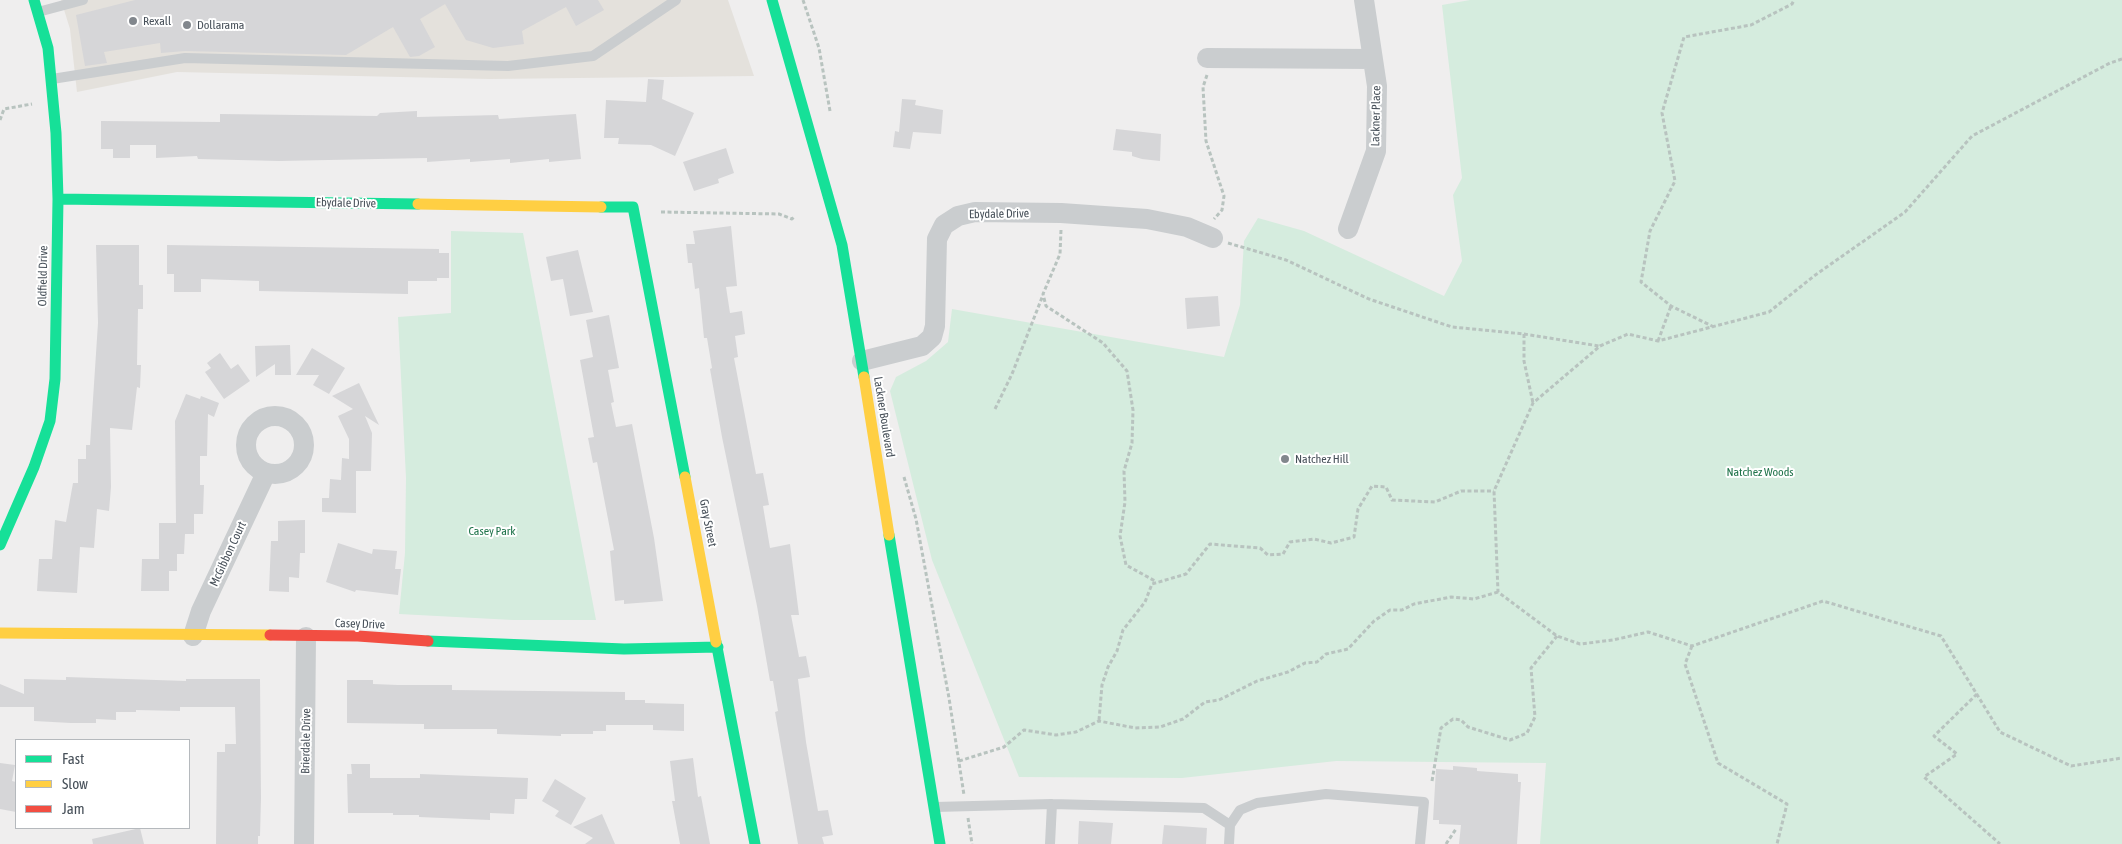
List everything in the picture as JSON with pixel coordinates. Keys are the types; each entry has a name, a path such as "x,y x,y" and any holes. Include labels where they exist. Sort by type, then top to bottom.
{"street":[{"name":"Oldfield Drive","path":"2,533 34,467 50,421 55,379 58,198 56,133 48,48 34,0"},
{"name":"Lackner Boulevard","path":"772,0 804,106 842,245 940,844"},
{"name":"Lackner Place","path":"1348,229 1376,150 1377,86 1364,0"},
{"path":"1212,58 1373,58"},
{"name":"Ebydale Drive","path":"58,198 633,207"},
{"name":"Gray Street","path":"633,207 755,844"},
{"name":"Ebydale Drive","path":"862,362 922,346 932,337 936,326 937,239 944,226 958,216 975,212 1061,213 1147,219 1208,235"},
{"name":"McGibbon Court","path":"193,636 200,611 266,473"},
{"name":"Casey Drive","path":"0,633 358,636 461,644 624,649 718,647"},
{"name":"Brierdale Drive","path":"304,844 306,637"}],"lane":[{"path":"38,12 83,0"},
{"path":"51,79 186,58 508,66 593,56 676,0"},
{"path":"1229,844 1230,825 1240,810 1257,803 1326,794 1424,802 1420,844"},
{"path":"934,807 1052,804 1204,808 1230,825"},
{"path":"1050,844 1052,804"}],"path":[{"path":"1715,327 1671,306 1641,282 1650,231 1675,181 1662,113 1684,37 1751,25 1792,4 1794,0"},
{"path":"1212,58 1204,81 1204,105 1208,151 1223,189 1224,203 1208,235 1286,260 1369,299 1452,328 1524,334 1600,346"},
{"path":"1498,592 1494,491 1533,403 1600,346 1628,334 1658,341 1768,312 1814,276 1904,212 1972,136 2110,63 2122,59"},
{"path":"0,120 4,109 33,103"},
{"path":"661,212 779,214 792,219 795,216"},
{"path":"994,409 1020,356 1060,254 1061,213"},
{"path":"1043,294 1046,306 1103,343 1127,371 1133,410 1132,435 1124,470 1125,502 1120,536 1126,566 1156,581"},
{"path":"1658,341 1671,306"},
{"path":"1524,334 1524,361 1533,403"},
{"path":"903,474 917,528 972,844"},
{"path":"1099,721 1102,685 1108,667 1117,651 1123,630 1145,602 1152,584 1156,581 1186,574 1210,544 1260,548 1268,555 1283,554 1290,542 1314,540 1331,543 1354,537 1358,509 1372,486 1386,487 1392,500 1426,502 1435,502 1461,491 1494,491"},
{"path":"1498,592 1557,636 1580,644 1613,640 1648,632 1692,646 1823,601 1941,636 2000,732 2071,766 2122,758"},
{"path":"959,761 1004,747 1024,730 1056,735 1076,732 1099,721 1135,728 1160,727 1183,719 1205,702 1219,700 1257,681 1288,672 1305,663 1317,662 1326,654 1348,649 1374,621 1390,610 1402,610 1414,604 1451,597 1474,600 1498,592"},
{"path":"1432,781 1441,728 1453,719 1461,720 1468,727 1510,740 1527,733 1535,717 1531,668 1557,636"},
{"path":"1692,646 1685,664 1718,763 1787,804 1778,844"},
{"path":"1977,694 1934,736 1957,754 1924,777 2000,844"},
{"path":"1446,844 1456,829"}],"shaded area":[{"path":"61,0 728,0 754,76 490,79 177,72 77,92 70,29"}],"green space":[{"name":"Natchez Woods","path":"1470,0 2122,0 2122,844 1540,844 1546,763 1336,761 1182,778 1019,777 932,560 890,391 896,377 926,361 948,342 952,309 1224,357 1240,305 1244,241 1258,218 1304,231 1444,296 1462,261 1453,195 1462,178 1442,5"},
{"name":"Casey Park","path":"451,231 523,233 596,620 513,620 399,614 405,553 406,478 398,317 451,313"}],"building":[{"path":"135,0 598,0 604,10 576,26 566,7 522,31 524,44 493,48 466,40 445,4 420,19 435,47 419,56 410,57 393,27 346,55 185,51 161,53 160,43 104,52 107,63 85,66 76,15"},
{"path":"648,79 664,80 662,99 694,113 675,156 651,145 618,144 619,138 604,138 606,100 646,102"},
{"path":"902,99 916,100 915,105 943,110 941,134 913,132 910,149 893,147 895,131 899,132"},
{"path":"417,111 417,117 498,115 499,119 576,114 581,159 549,162 549,159 510,163 510,159 470,162 470,159 427,162 427,158 279,161 198,159 197,156 156,158 156,145 130,145 130,158 113,158 113,149 101,149 101,121 220,122 220,114 377,116 380,113"},
{"path":"1116,129 1161,134 1160,161 1132,156 1132,152 1113,150"},
{"path":"726,148 734,173 718,179 719,183 694,191 683,162"},
{"path":"731,226 737,286 726,287 730,313 742,311 745,334 735,336 738,357 734,358 756,474 763,473 769,505 763,506 770,548 790,544 799,615 791,615 799,657 806,656 810,677 798,679 806,742 818,811 828,810 833,835 822,837 824,844 798,844 775,712 778,711 773,681 770,681 757,606 722,437 710,369 712,368 707,338 704,338 699,288 695,289 692,263 688,263 686,244 695,244 693,231"},
{"path":"96,245 139,245 139,285 143,285 143,309 138,309 137,365 141,365 140,388 137,387 132,430 110,428 111,487 109,511 97,509 94,548 80,547 77,593 37,591 39,559 52,559 55,520 66,522 73,483 78,483 78,459 86,459 86,445 90,445 98,323"},
{"path":"167,245 439,249 439,253 449,253 449,278 437,278 437,281 408,281 408,294 259,291 259,281 201,279 201,292 174,292 174,274 167,274"},
{"path":"578,250 593,312 570,316 563,279 551,281 546,257"},
{"path":"1218,296 1220,326 1187,329 1185,298"},
{"path":"609,315 619,368 608,370 614,402 611,403 616,427 632,424 654,538 663,601 624,604 624,600 615,601 610,551 614,550 597,462 593,463 588,438 594,437 580,360 593,357 586,320"},
{"path":"290,345 291,375 275,375 275,364 256,377 255,346"},
{"path":"312,348 345,368 329,394 313,385 319,375 296,375"},
{"path":"220,353 231,369 238,364 250,381 224,399 205,372 211,368 207,363"},
{"path":"359,383 379,425 365,416 372,433 371,471 356,471 356,513 322,512 322,498 329,498 330,479 341,480 342,458 349,459 349,439 338,416 353,409 332,396"},
{"path":"186,394 200,399 201,396 219,403 214,417 208,414 207,456 200,456 200,485 204,485 203,514 194,514 194,534 185,534 184,554 177,554 177,571 169,571 169,591 141,591 142,559 159,559 159,523 176,523 175,421"},
{"path":"305,520 305,553 300,553 299,578 289,577 289,592 269,591 271,541 278,541 278,521"},
{"path":"338,543 372,554 373,549 397,551 395,569 401,569 398,595 356,590 355,592 326,582"},
{"path":"66,677 186,681 186,679 260,679 261,798 258,844 216,844 217,752 225,752 225,744 236,744 235,707 180,707 180,711 136,710 136,712 116,712 116,720 96,719 96,723 71,723 34,721 34,707 0,707 0,684 24,694 24,679 66,680"},
{"path":"347,680 373,680 373,684 452,685 452,690 625,692 625,700 645,700 645,703 684,704 684,731 653,730 653,725 606,725 606,731 593,731 593,734 561,734 561,736 497,734 497,729 424,729 424,724 347,723"},
{"path":"693,758 698,797 701,796 710,844 680,844 672,801 675,801 670,761"},
{"path":"0,763 15,765 12,781 15,782 15,812 0,809"},
{"path":"351,764 370,764 370,778 420,778 420,774 528,778 527,799 515,799 514,814 490,813 490,820 419,817 419,815 393,815 393,813 348,813 347,774 352,774"},
{"path":"1453,766 1477,768 1477,771 1518,774 1518,782 1521,782 1517,844 1459,844 1461,825 1439,824 1439,820 1433,820 1436,769 1453,770"},
{"path":"555,779 586,798 571,825 555,816 559,811 542,801"},
{"path":"602,814 615,844 585,844 593,838 573,827"},
{"path":"1079,821 1113,823 1111,844 1078,844"},
{"path":"1164,825 1207,828 1206,844 1162,844"},
{"path":"140,829 144,844 93,844 92,839"}],"traffic: fast":[{"path":"0,545 34,467 50,421 55,379 58,199 56,133 48,48 34,0"},
{"path":"772,0 842,245 864,377"},
{"path":"58,199 418,204"},
{"path":"601,207 633,207 685,477"},
{"path":"889,535 940,844"},
{"path":"428,641 624,649 718,647"},
{"path":"716,642 755,844"}],"traffic: slow":[{"path":"418,204 601,207"},
{"path":"864,377 889,535"},
{"path":"685,477 716,642"},
{"path":"0,633 270,635"}],"traffic: jam":[{"path":"270,635 358,636 428,641"}],"place":[{"name":"Rexall","path":"133,21"},
{"name":"Dollarama","path":"187,25"},
{"name":"Natchez Hill","path":"1285,459"}]}
